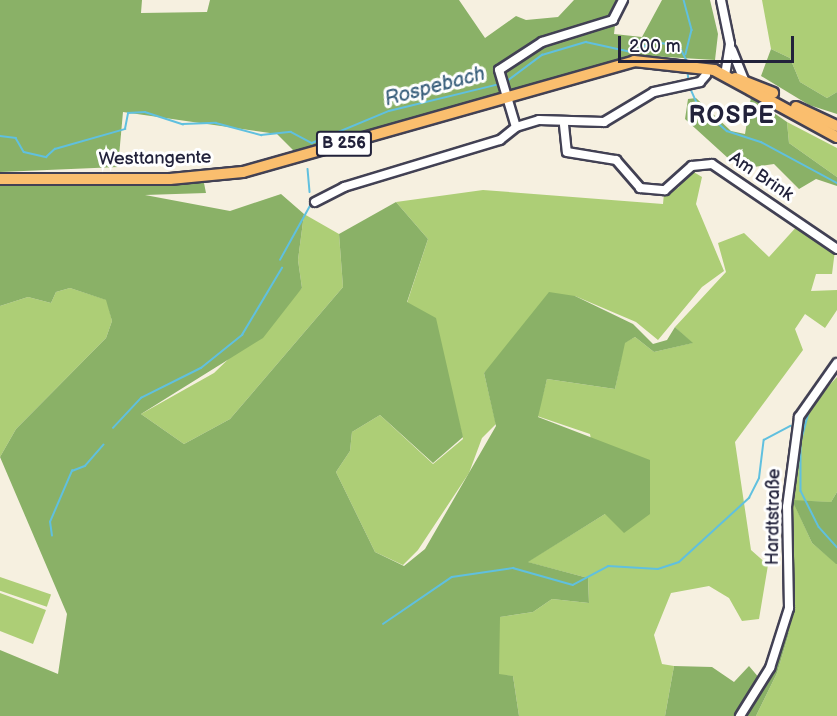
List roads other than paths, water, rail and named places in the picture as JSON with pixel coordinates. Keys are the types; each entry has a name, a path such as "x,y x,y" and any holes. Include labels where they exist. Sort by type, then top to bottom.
{"main road":[{"name":"Westtangente","path":"0,179 170,179 243,172 501,89 634,61 693,65 744,80 837,126"},
{"name":"Westtangente","path":"725,76 837,136"}],"street":[{"path":"516,127 501,89 499,70 517,55 621,14 623,0"},
{"path":"721,0 730,44 744,80"},
{"path":"725,76 730,44"},
{"path":"315,202 344,187 500,140 516,127 539,120 564,125 604,122 654,92 689,83 706,75"},
{"name":"Am Brink","path":"564,125 567,152 616,159 640,188 665,190 692,166 712,164 837,249"},
{"name":"Hardtstraße","path":"740,716 763,681 789,608 787,507 795,434 806,401 837,363"}],"waterway":[{"path":"684,0 692,30 686,54"},
{"name":"Rospebach","path":"507,81 542,55 586,42 631,52 654,42 667,44 680,47 687,61"},
{"name":"Rospebach","path":"688,72 689,82"},
{"name":"Rospebach","path":"0,136 16,138 24,152 46,157 55,149 125,129 128,113 145,112 183,124 216,123 261,135 291,132 312,143 389,111 500,84"},
{"name":"Rospebach","path":"690,87 698,105 727,131 761,142 837,183"},
{"path":"308,169 310,192"},
{"path":"280,260 311,204"},
{"path":"113,428 141,398 201,368 242,335 282,268"},
{"path":"826,385 837,373"},
{"path":"810,409 801,443 801,491 819,527 837,547"},
{"path":"383,624 452,577 513,568 573,585 608,566 658,569 679,562 749,498 759,478 764,440 790,426"},
{"path":"52,536 50,522 72,471 85,466 103,445"}],"district":[{"name":"ROSPE","path":"732,116"}]}
